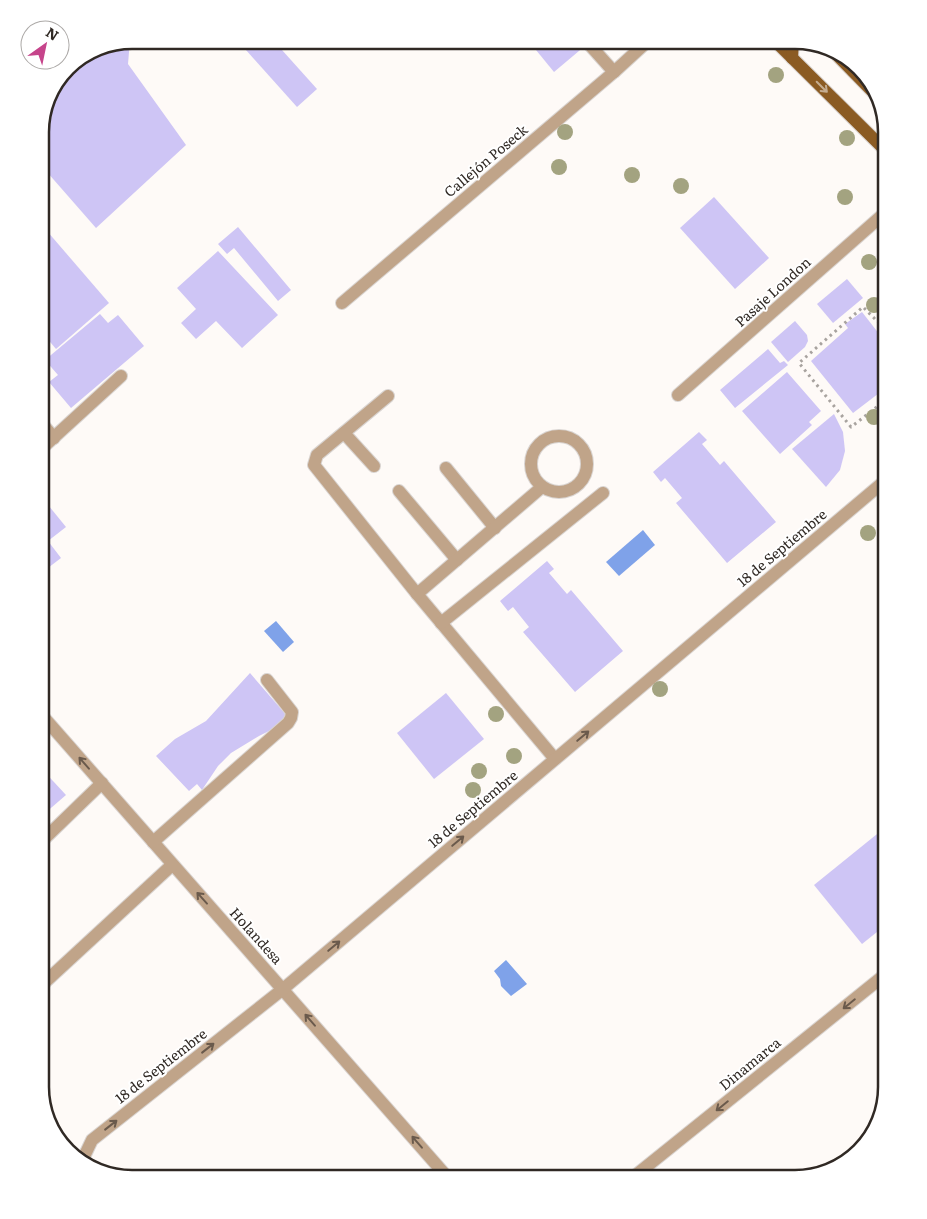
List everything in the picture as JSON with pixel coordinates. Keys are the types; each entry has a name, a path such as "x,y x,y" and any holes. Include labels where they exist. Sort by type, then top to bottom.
{"main road":[{"path":"783,49 878,143"},
{"path":"792,49 792,58"}],"street":[{"path":"593,49 614,72"},
{"name":"Callejón Poseck","path":"342,303 639,49"},
{"name":"Pasaje London","path":"678,396 878,219"},
{"path":"49,442 122,376"},
{"path":"388,396 318,455 314,464 417,594 556,759"},
{"path":"49,432 54,438"},
{"path":"344,433 374,466"},
{"path":"554,436 563,436 579,444 585,451 588,469 578,486 570,491 560,493 550,492 542,487 535,479 531,462 533,453 538,445 554,436"},
{"path":"446,468 495,528"},
{"path":"417,594 542,487"},
{"name":"18 de Septiembre","path":"85,1156 92,1140 283,988 878,487"},
{"path":"399,491 457,560"},
{"path":"441,623 603,492"},
{"path":"153,842 288,723 292,712 267,680"},
{"name":"Holandesa","path":"49,723 441,1170"},
{"path":"49,834 102,783"},
{"path":"49,978 172,865"},
{"name":"Dinamarca","path":"642,1170 878,980"}],"path":[{"path":"878,322 863,308 799,363 852,427 878,406"}],"water":[{"path":"643,530 655,545 619,576 606,562"},
{"path":"276,621 294,642 283,652 264,631"},
{"path":"506,960 527,984 511,996 501,986 500,979 494,971"}],"building":[{"path":"129,49 128,64 186,145 96,228 49,174 49,126 55,100 73,73 100,55 116,50"},
{"path":"245,49 281,49 317,89 297,107"},
{"path":"537,49 581,49 554,72 536,50"},
{"path":"714,197 769,258 735,289 680,228"},
{"path":"238,227 291,290 278,301 234,248 227,254 218,244"},
{"path":"49,233 109,303 56,349 49,341"},
{"path":"218,251 278,315 242,348 216,321 196,339 181,323 196,309 177,288"},
{"path":"847,279 863,298 833,323 817,304"},
{"path":"862,312 878,332 878,394 853,413 811,361 848,328 845,324"},
{"path":"100,314 108,323 118,315 144,346 71,408 49,382 58,375 49,365 49,357"},
{"path":"795,321 807,335 808,341 805,347 788,362 771,342"},
{"path":"768,349 780,363 784,361 788,365 735,408 720,390"},
{"path":"787,372 821,411 809,422 812,425 780,454 742,411"},
{"path":"834,414 843,432 845,451 840,470 826,487 792,449"},
{"path":"699,432 707,440 702,444 720,465 724,461 776,522 727,563 676,503 682,498 665,478 661,482 653,472"},
{"path":"49,506 66,527 49,540"},
{"path":"49,542 61,558 49,567"},
{"path":"547,561 554,569 549,573 567,594 571,590 623,651 575,692 523,632 529,627 513,607 508,611 500,601"},
{"path":"250,673 288,717 275,728 231,753 218,766 202,790 197,784 189,791 156,756 175,739 206,721"},
{"path":"446,693 484,739 434,779 397,733"},
{"path":"49,777 66,795 49,810"},
{"path":"878,833 878,931 862,944 814,885"}]}
